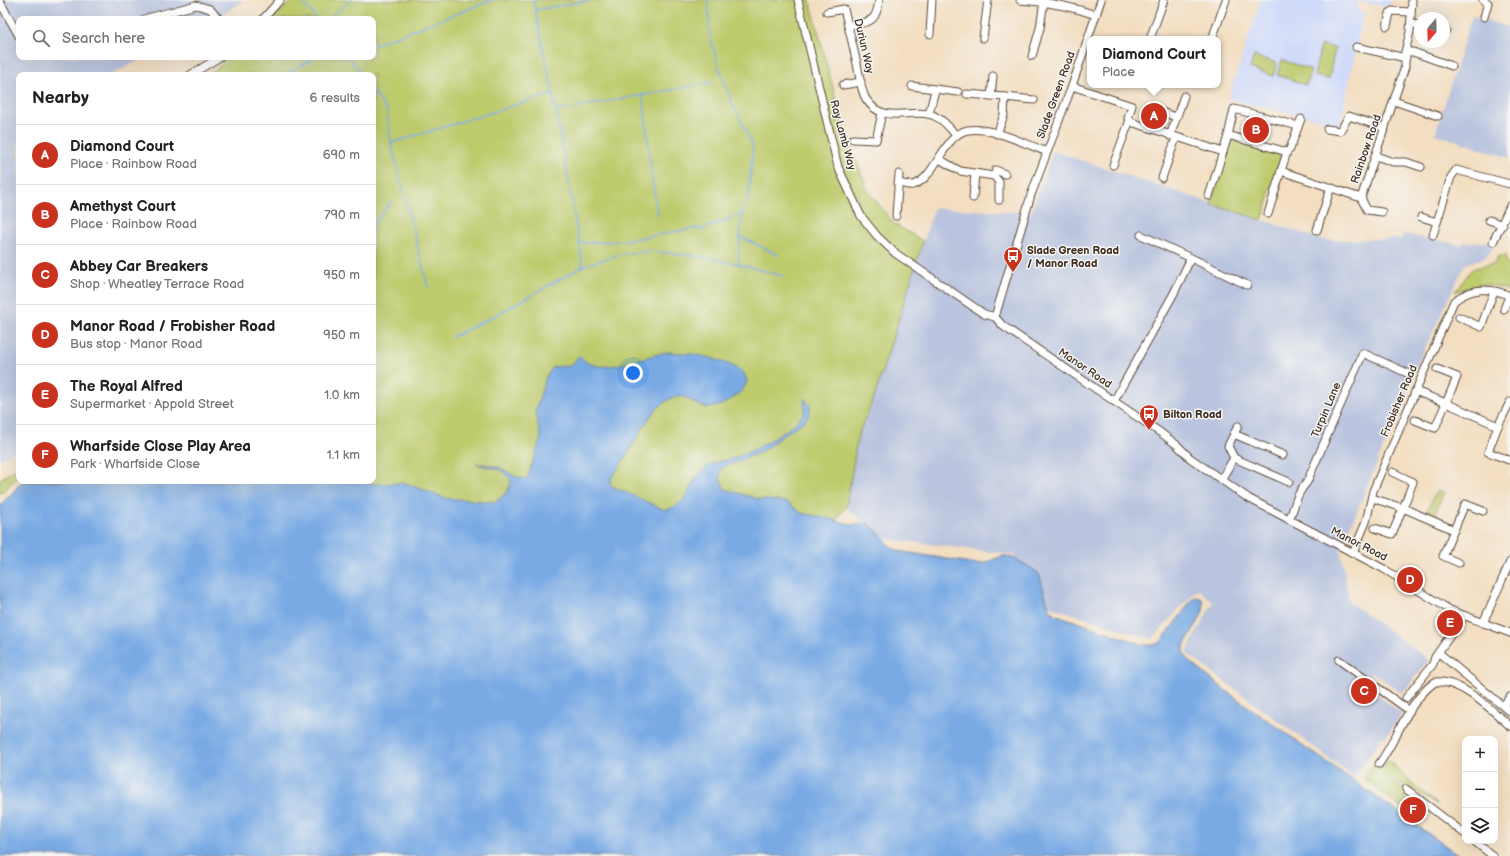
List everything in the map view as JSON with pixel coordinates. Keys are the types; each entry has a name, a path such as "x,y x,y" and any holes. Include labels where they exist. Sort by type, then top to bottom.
{"street":[{"path":"266,16 280,0"},
{"name":"Ray Lamb Way","path":"798,0 838,167 861,216 886,244 921,271"},
{"path":"848,26 871,21 877,14 879,0"},
{"path":"930,34 932,0"},
{"path":"983,38 988,0"},
{"path":"1020,0 1044,1 1073,7 1096,14"},
{"name":"Slade Green Road","path":"1089,36 1101,0"},
{"path":"1153,36 1164,0"},
{"path":"1213,36 1226,0"},
{"name":"Rainbow Road","path":"1281,171 1361,198 1405,66 1405,55 1411,24 1412,0"},
{"path":"1483,0 1488,3 1484,17"},
{"path":"1032,56 1040,28 1044,1"},
{"path":"0,2 16,31"},
{"path":"155,16 196,5 210,9 216,16"},
{"name":"Duriun Way","path":"827,12 844,9 866,98 872,106 882,113"},
{"path":"1387,26 1390,12 1412,12"},
{"name":"Slade Green Road","path":"1047,152 1087,41"},
{"path":"1356,47 1398,58 1413,52 1452,66"},
{"path":"195,72 215,60"},
{"path":"991,96 993,76"},
{"name":"Duriun Way","path":"843,85 861,82"},
{"path":"912,86 958,92"},
{"path":"1072,86 1132,106 1128,118 1130,120 1113,165"},
{"path":"929,114 935,90"},
{"path":"967,94 1034,100"},
{"path":"1162,178 1173,137 1176,117 1184,96"},
{"path":"997,134 1004,114 1005,97"},
{"path":"1394,101 1438,116"},
{"path":"1209,196 1236,109 1298,126"},
{"path":"1161,112 1176,117"},
{"path":"853,138 876,140 882,113 893,116 929,114 939,119 955,134"},
{"path":"1327,129 1337,131 1344,126 1349,116 1385,128"},
{"path":"1268,214 1287,152 1300,118"},
{"path":"1130,120 1131,122 1173,137 1223,152"},
{"path":"898,183 913,185 926,175 955,134 969,130 983,130 1047,152 1023,218 996,317"},
{"path":"1228,136 1287,152"},
{"path":"1376,156 1392,162 1406,162 1421,167"},
{"path":"939,158 960,171 994,176 999,182 999,200"},
{"path":"994,176 996,170 1005,174"},
{"path":"1433,235 1451,177 1456,170 1510,184"},
{"path":"896,216 899,174"},
{"path":"973,198 975,174"},
{"path":"1317,230 1331,187"},
{"path":"1361,198 1364,214 1382,212"},
{"path":"1494,242 1503,225 1510,206"},
{"path":"1421,217 1437,222"},
{"path":"1489,220 1503,225"},
{"path":"1142,235 1247,285"},
{"path":"1114,401 1174,293 1191,258"},
{"name":"Manor Road","path":"921,271 984,314 996,317 1003,326 1177,445 1190,458 1248,498 1384,569 1450,610 1510,633"},
{"name":"Frobisher Road","path":"1354,553 1366,522 1372,498 1415,391 1454,301 1463,294 1474,290 1494,291 1510,296"},
{"path":"1459,317 1481,327 1494,291"},
{"path":"1504,308 1510,296"},
{"name":"Turpin Lane","path":"1288,520 1295,504 1297,493 1307,482 1363,353 1407,372"},
{"path":"1416,420 1435,428 1446,403 1457,377 1438,369"},
{"path":"1415,391 1498,426"},
{"path":"1509,460 1488,452 1498,426 1510,402"},
{"path":"1238,426 1228,446 1234,458 1289,482"},
{"path":"1234,434 1283,455"},
{"path":"1221,480 1234,458"},
{"path":"1375,528 1392,534 1413,482 1392,472"},
{"path":"1372,498 1403,508 1454,530"},
{"path":"1459,563 1443,556 1465,504 1483,511"},
{"path":"1482,623 1510,562"},
{"path":"1406,698 1433,664 1435,657 1464,616"},
{"path":"1439,653 1510,712"},
{"path":"1339,660 1410,711"},
{"path":"1379,764 1410,711 1428,687 1435,682 1448,683 1478,700 1510,726"},
{"path":"1503,706 1510,696"},
{"path":"1406,789 1462,832"},
{"path":"1478,844 1493,856"}],"shaded area":[{"path":"0,0 243,0 221,16 16,16 16,60 139,60 117,72 16,72 16,450 0,460"},
{"path":"1261,0 1390,0 1389,7 1358,2 1358,12 1364,12 1340,124 1228,99"},
{"path":"1472,16 1508,27 1510,22 1510,158 1435,134"},
{"path":"1053,151 1323,240 1401,239 1403,234 1462,245 1463,242 1490,242 1495,245 1486,257 1465,264 1419,361 1341,550 1349,602 1429,660 1402,693 1372,672 1364,684 1402,714 1385,738 1382,737 1354,777 1186,653 1213,602 1198,589 1152,639 1045,605 1014,555 882,538 846,507 858,435 874,398 934,208 1031,213"}],"green space":[{"path":"294,0 810,0 843,127 868,191 894,224 923,241 874,398 858,435 846,507 836,520 852,525 868,524 876,530 890,546 898,551 977,564 985,563 1005,556 1013,558 1039,574 1049,608 1054,614 1144,645 1154,645 1161,642 1191,601 1196,597 1201,598 1203,608 1201,615 1184,646 1184,653 1188,660 1226,691 1460,856 0,506 20,484 376,484 376,72 212,72 226,60 376,60 376,16 275,16"},
{"path":"1321,45 1335,48 1329,79 1314,76"},
{"path":"1254,56 1277,63 1273,76 1250,68"},
{"path":"1282,60 1311,70 1306,85 1277,75"},
{"path":"1232,140 1265,152 1268,150 1279,153 1282,156 1269,193 1270,195 1262,220 1211,204 1229,149 1227,146"},
{"path":"1505,255 1506,263 1510,263 1510,292 1497,286 1482,285 1455,292 1472,269 1496,263 1497,257"},
{"path":"16,469 16,479 0,494 0,479"},
{"path":"1437,490 1444,492 1435,513 1427,510"},
{"path":"1389,760 1406,778 1438,805 1402,783 1399,787 1406,792 1404,798 1407,801 1401,808 1364,778 1366,772 1372,765 1381,769"}],"water":[{"path":"669,352 698,355 718,360 744,373 747,382 735,397 716,407 704,407 687,398 679,396 668,400 661,405 650,417 612,477 610,485 665,510 675,507 686,496 701,471 708,466 737,457 754,449 784,432 793,425 805,411 804,398 810,406 810,412 805,420 759,453 721,468 720,478 725,489 758,499 787,502 801,513 852,525 868,524 876,530 890,546 898,551 977,564 985,563 1005,556 1013,558 1039,574 1049,608 1054,614 1144,645 1154,645 1161,642 1191,601 1196,597 1201,598 1203,608 1201,615 1184,646 1184,653 1188,660 1226,691 1460,856 0,856 0,506 20,484 405,483 445,498 495,502 506,493 511,480 501,470 476,464 498,467 516,477 524,479 527,478 541,438 535,412 546,377 553,367 571,366 579,356 588,363 598,366 610,366"}],"waterway":[{"path":"299,0 315,16"},
{"path":"332,16 351,0"},
{"path":"376,44 493,0"},
{"path":"533,0 553,94 583,265"},
{"path":"535,10 593,0"},
{"path":"708,0 710,36 719,68 732,103 751,141 753,150 748,200 742,214 738,264"},
{"path":"289,72 311,60"},
{"path":"351,60 360,72"},
{"path":"556,111 714,82"},
{"path":"391,143 552,94"},
{"path":"376,95 387,111 391,143 428,287"},
{"path":"643,95 651,170 658,215"},
{"path":"376,221 392,201"},
{"path":"580,243 622,241 697,228 701,230 742,214"},
{"path":"741,237 778,255"},
{"path":"452,337 500,313 583,266 621,254 650,251 697,256 738,264 782,276"}],"place":[{"name":"Diamond Court","path":"1154,116"},
{"name":"Amethyst Court","path":"1256,130"},
{"name":"Slade Green Road / Manor Road","path":"1013,273"},
{"name":"Bilton Road","path":"1149,431"},
{"name":"Manor Road / Frobisher Road","path":"1410,580"},
{"name":"The Royal Alfred","path":"1450,623"},
{"name":"Abbey Car Breakers","path":"1364,691"},
{"name":"Wharfside Close Play Area","path":"1413,810"}]}
